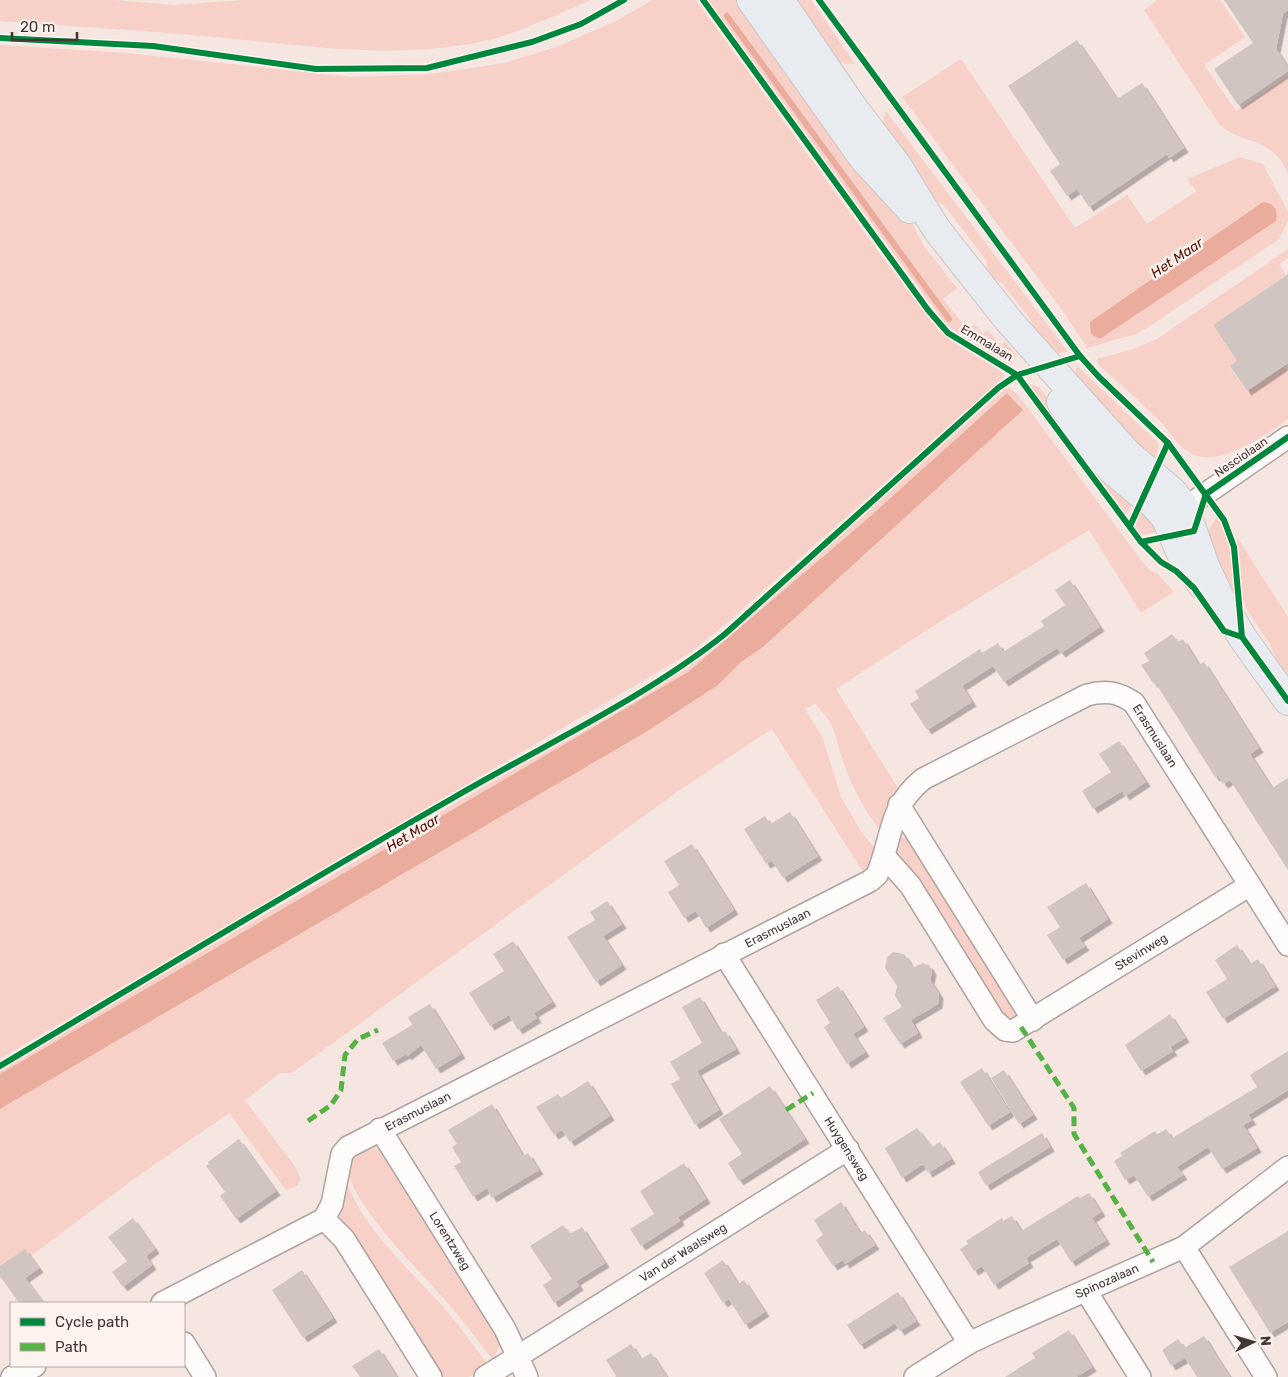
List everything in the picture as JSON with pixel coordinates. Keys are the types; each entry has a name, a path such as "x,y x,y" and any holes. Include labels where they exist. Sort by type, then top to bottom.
{"main road":[{"name":"Emmalaan","path":"752,0 863,158 913,212 937,230"},
{"name":"Emmalaan","path":"780,0 852,106 897,165 937,230 1009,321 1128,454 1173,492 1175,512 1212,583 1242,637 1288,701"}],"street":[{"name":"Nesciolaan","path":"1175,512 1288,437"},
{"name":"Erasmuslaan","path":"324,1219 332,1204 342,1154 348,1147 380,1129 870,881 877,874 885,857 899,804 923,780 1088,695 1102,691 1125,696 1134,703 1143,715 1288,945"},
{"path":"899,804 1033,1020"},
{"name":"Stevinweg","path":"885,857 910,885 1000,1027 1013,1031 1250,885"},
{"name":"Huygensweg","path":"724,954 969,1343"},
{"name":"Lorentzweg","path":"380,1129 505,1329 527,1377"},
{"name":"Van der Waalsweg","path":"518,1355 848,1149"},
{"name":"Spinozalaan","path":"915,1377 969,1343 1184,1247 1288,1167"},
{"path":"164,1302 324,1219 344,1240 431,1377"},
{"path":"1184,1247 1266,1377"},
{"path":"1086,1291 1140,1377"},
{"path":"185,1345 205,1377"},
{"path":"485,1377 518,1355"},
{"path":"12,1377 33,1367"}],"shaded area":[{"path":"0,0 115,0 174,5 242,0 591,0 532,25 486,41 437,48 370,50 337,49 178,34 0,21"},
{"path":"653,0 696,0 877,250 939,331 957,345 1001,371 1005,376 730,620 690,653 0,1059 0,45 127,53 351,77 430,74 505,63 556,47 616,21"},
{"path":"707,0 742,0 908,215 923,245 957,288 943,299 968,330 974,324 983,334 988,330 1001,345 1005,342 1014,352 1013,363 1009,365 966,340 944,322"},
{"path":"784,0 811,0 855,64 834,62"},
{"path":"1157,0 1220,0 1245,37 1204,65 1236,111 1288,76 1288,174 1274,153 1265,147 1228,131 1219,124 1144,10"},
{"path":"961,59 1075,228 1127,195 1147,224 1196,191 1187,179 1240,157 1263,164 1288,212 1288,221 1279,239 1147,328 1136,334 1087,348 1062,310 902,97","holes":["1276,221 1100,339 1095,338"]},
{"path":"886,111 1068,352 1052,353 1033,335 1032,321 1002,283 993,278 987,271 986,260 944,205 931,200 882,124"},
{"path":"1288,249 1288,258 1279,264 1286,275 1213,325 1237,361 1230,367 1246,391 1283,366 1288,372 1288,419 1242,448 1215,457 1203,457 1192,454 1182,447 1160,421 1098,364 1097,359 1133,349 1157,339"},
{"path":"1077,366 1157,442 1159,447 1151,466 1074,379"},
{"path":"1026,384 1039,387 1074,433 1136,496 1126,515 1123,514"},
{"path":"1010,388 1018,395 1144,564 1151,571 1157,573 1174,592 1141,613 1089,530 930,628 836,689 898,788 889,802 882,832 869,815 854,788 831,724 815,704 805,709 822,736 841,797 862,833 878,852 865,875 772,729 677,792 292,1073 280,1073 245,1100 294,1165 301,1179 297,1186 286,1190 229,1113 131,1181 0,1279 0,1109 646,732 718,685 741,662 763,647 1023,410 1007,393 866,520 688,672 0,1074 0,1069 687,668 767,600 1005,389"},
{"path":"1145,504 1166,530 1142,535 1134,532 1133,528"},
{"path":"1217,516 1230,541 1236,602 1204,538"},
{"path":"1237,537 1288,617 1288,679 1278,663 1270,644 1246,608 1241,595"},
{"path":"902,837 909,839 1016,1009 1018,1017 1016,1022 1003,1020 899,857 896,849 897,841"},
{"path":"368,1147 382,1150 499,1338 499,1347 493,1360 451,1307 385,1233 356,1192 349,1174 349,1160 354,1154"},
{"path":"345,1178 353,1197 375,1231 450,1315 488,1365 469,1377 442,1377 341,1222 339,1210"}],"water":[{"path":"1263,202 1275,208 1276,221 1100,339 1091,334 1090,322"},
{"name":"Het Maar","path":"1007,393 1023,410 763,647 741,662 718,685 646,732 0,1109 0,1074 688,672 866,520"}],"building":[{"path":"1224,0 1288,0 1288,10 1283,14 1276,49 1288,67 1288,71 1238,105 1214,69 1253,43"},
{"path":"1077,40 1117,99 1142,83 1184,148 1169,158 1167,154 1089,207 1077,189 1067,196 1050,171 1060,164 1008,86"},
{"path":"1288,274 1288,363 1247,391 1230,366 1237,361 1213,325"},
{"path":"1070,580 1100,627 1061,653 1057,648 1004,682 993,666 962,686 972,702 927,730 910,704 919,698 915,691 980,649 982,653 998,643 1003,652 1044,626 1041,621 1065,605 1055,590"},
{"path":"1172,634 1178,642 1183,639 1199,665 1204,662 1259,748 1250,754 1272,788 1288,778 1288,870 1230,780 1223,784 1218,775 1215,777 1155,682 1153,683 1141,665 1149,661 1144,653"},
{"path":"1119,741 1146,782 1125,796 1122,791 1093,809 1082,791 1111,772 1099,754"},
{"path":"790,812 818,856 783,878 772,861 766,864 744,829 765,816 770,824"},
{"path":"692,844 734,910 706,928 696,911 684,918 668,892 679,885 664,861"},
{"path":"1086,883 1108,919 1079,938 1085,946 1063,960 1047,935 1060,927 1047,907"},
{"path":"607,901 622,924 603,936 622,965 596,982 567,937 595,920 590,912"},
{"path":"513,941 552,1002 534,1013 537,1018 518,1030 509,1015 490,1026 469,993 504,971 493,954"},
{"path":"1237,945 1250,964 1258,959 1275,986 1223,1019 1206,992 1227,979 1215,960"},
{"path":"893,952 904,954 913,968 922,963 929,965 932,971 930,980 939,994 938,1004 911,1020 918,1033 900,1044 883,1018 902,1007 895,996 897,986 885,968 887,957"},
{"path":"838,986 864,1027 853,1034 865,1052 847,1064 824,1027 830,1023 816,1000"},
{"path":"700,997 721,1033 725,1031 736,1049 697,1071 719,1110 695,1125 671,1084 680,1079 670,1062 702,1043 682,1007"},
{"path":"430,1004 461,1054 436,1069 421,1045 407,1056 406,1054 393,1061 382,1043 412,1025 408,1017"},
{"path":"1170,1014 1185,1038 1170,1047 1173,1051 1141,1071 1125,1045"},
{"path":"1288,1051 1288,1090 1248,1115 1252,1120 1243,1125 1257,1148 1222,1169 1208,1147 1177,1167 1183,1175 1148,1197 1134,1175 1125,1180 1114,1161 1122,1156 1120,1153 1155,1131 1157,1134 1166,1129 1172,1138 1257,1087 1250,1075"},
{"path":"982,1068 1010,1112 988,1126 960,1082"},
{"path":"1004,1070 1033,1115 1019,1124 991,1078"},
{"path":"588,1081 610,1116 570,1142 562,1130 554,1135 536,1107 558,1094 561,1098"},
{"path":"770,1086 805,1139 739,1181 728,1163 742,1154 719,1119"},
{"path":"492,1104 523,1156 528,1153 539,1170 492,1198 487,1188 473,1197 454,1166 461,1162 452,1147 457,1144 448,1130"},
{"path":"917,1128 932,1147 940,1142 951,1159 928,1173 923,1164 902,1178 885,1148"},
{"path":"1042,1133 1050,1147 986,1186 978,1172"},
{"path":"239,1139 276,1191 236,1219 220,1196 225,1192 206,1166 209,1164 208,1162"},
{"path":"684,1163 706,1199 678,1217 680,1221 641,1246 630,1229 654,1214 640,1191"},
{"path":"1089,1193 1101,1212 1092,1218 1106,1240 1071,1262 1057,1239 1026,1258 1029,1263 994,1285 982,1266 974,1271 960,1249 968,1244 966,1241 1002,1218 1003,1221 1012,1216 1021,1231 1078,1196 1080,1198"},
{"path":"841,1202 860,1233 865,1230 875,1245 845,1264 843,1260 833,1266 816,1240 823,1235 814,1220"},
{"path":"133,1218 155,1249 146,1256 152,1265 123,1287 112,1272 127,1261 108,1237"},
{"path":"563,1225 570,1234 582,1227 605,1263 576,1281 579,1286 554,1303 543,1285 552,1279 530,1246"},
{"path":"1288,1231 1288,1322 1270,1333 1229,1267"},
{"path":"25,1249 39,1268 25,1278 43,1302 18,1302 0,1276 0,1266"},
{"path":"723,1260 738,1284 744,1280 765,1312 745,1325 729,1299 723,1303 704,1273"},
{"path":"302,1270 333,1318 303,1338 272,1290"},
{"path":"898,1292 916,1321 900,1331 895,1323 860,1345 847,1325"},
{"path":"1069,1330 1092,1367 1076,1377 1005,1377 1035,1358 1032,1353"},
{"path":"1204,1336 1230,1377 1197,1377 1185,1358 1171,1366 1162,1350 1178,1339 1184,1348"},
{"path":"631,1344 641,1359 651,1353 667,1377 615,1377 606,1360"},
{"path":"379,1349 397,1377 360,1377 352,1366"}],"waterway":[{"path":"727,16 949,319"}],"marked path":[{"path":"1021,1027 1074,1108 1074,1134 1153,1262"},
{"path":"308,1121 331,1105 341,1090 345,1055 358,1039 378,1030"},
{"path":"786,1110 813,1093"}],"cycle path":[{"path":"0,38 153,46 316,69 427,68 532,42 581,24 624,0"},
{"path":"703,0 928,310 948,333 1017,375 1141,542 1161,562 1176,571 1194,588 1224,631 1242,637"},
{"path":"819,0 1080,356 1099,377 1168,443 1224,520 1234,547 1242,637 1288,701"},
{"path":"0,1066 339,864 661,679 725,634 998,388 1017,375 1080,356"},
{"path":"1206,494 1288,437"},
{"path":"1130,526 1168,443"},
{"path":"1141,542 1194,531 1206,494"}]}
